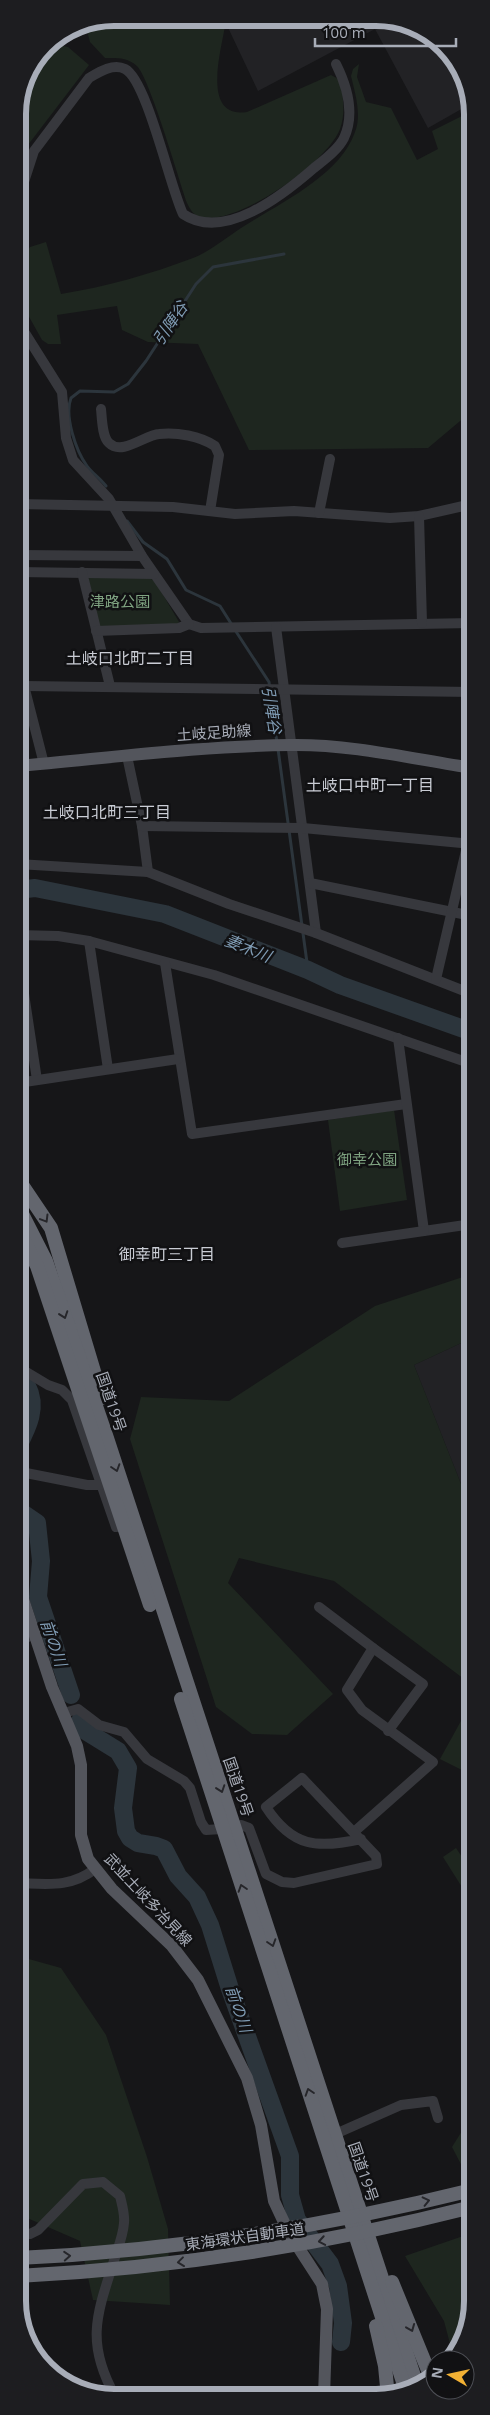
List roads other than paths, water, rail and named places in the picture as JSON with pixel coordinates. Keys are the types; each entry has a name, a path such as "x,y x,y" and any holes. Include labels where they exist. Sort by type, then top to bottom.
{"highway":[{"path":"26,1191 51,1228 101,1394 107,1438"},
{"name":"国道19号","path":"26,1222 46,1261 107,1438 334,2170 404,2384"},
{"name":"国道19号","path":"26,1245 37,1266 228,1828 302,2031 333,2135 415,2379"},
{"path":"334,2170 334,2189 376,2323 385,2366 387,2388"},
{"name":"東海環状自動車道","path":"26,2257 126,2251 216,2241 380,2212 464,2192"},
{"name":"東海環状自動車道","path":"26,2275 109,2270 229,2256 387,2228 464,2209"},
{"path":"362,2220 378,2245 425,2363"}],"main road":[{"name":"土岐足助線","path":"26,765 211,748 292,745 339,748 464,767"},
{"name":"武並土岐多治見線","path":"26,1611 81,1765 81,1836 88,1860 112,1889 172,1946 198,1980 247,2078 260,2125 274,2201 281,2218 322,2284 327,2309 324,2389"}],"street":[{"path":"26,176 34,151 42,138 89,78 100,71 125,69 131,75 145,100 183,214 202,224 235,220 247,215 296,183 328,156 343,139 350,114 344,80 336,64"},
{"path":"26,332 38,346 62,392 69,452 77,465 108,499 142,556 189,624 201,628 464,623"},
{"path":"101,409 106,438 113,445 128,446 148,436 160,433 186,435 215,446 219,455 210,511"},
{"path":"319,513 330,460"},
{"path":"26,504 111,506 235,514 294,511 390,518 419,516 464,506"},
{"path":"419,516 422,623"},
{"path":"26,555 142,556"},
{"path":"26,572 154,574"},
{"path":"82,572 110,686"},
{"path":"96,631 179,628 189,624"},
{"path":"276,627 316,933"},
{"path":"26,686 464,692"},
{"path":"26,694 44,764"},
{"path":"128,756 142,826 148,872"},
{"path":"142,826 303,828 464,842"},
{"path":"26,864 148,872 230,904 316,933 464,991"},
{"path":"436,979 464,866"},
{"path":"310,883 464,914"},
{"path":"26,935 58,936 90,941 214,975 464,1061"},
{"path":"90,941 108,1069"},
{"path":"165,963 178,1059 192,1134 406,1104"},
{"path":"26,1032 37,1080"},
{"path":"398,1038 424,1231"},
{"path":"26,1082 178,1059"},
{"path":"342,1243 464,1225"},
{"path":"26,1372 48,1386 62,1390 72,1400 116,1527 124,1526"},
{"path":"26,1473 88,1485 100,1485"},
{"path":"319,1607 423,1684 388,1731"},
{"path":"26,1638 33,1634"},
{"path":"64,1713 78,1709 99,1725 124,1732 147,1759 172,1772 190,1788 201,1822 206,1830 244,1825 252,1831 266,1874 282,1882 294,1883 374,1866 378,1860 357,1835 302,1778 266,1807 276,1823 294,1838 319,1845 339,1844 357,1835 433,1762 388,1731 362,1710 347,1690 373,1648"},
{"path":"26,1883 51,1884 79,1880 95,1869"},
{"path":"333,2135 401,2105 433,2101 438,2118"},
{"path":"26,2233 30,2234 38,2230 84,2184 103,2182 120,2196 125,2220 101,2302 96,2327 97,2354 105,2379 111,2389"}],"waterway":[{"name":"引陣谷","path":"106,486 87,466 75,443 69,414 71,398 80,391 114,392 128,384 146,361 196,284 213,267 284,254"},
{"name":"引陣谷","path":"127,521 143,542 167,559 186,590 220,606 232,625"},
{"name":"引陣谷","path":"235,630 269,682 277,743"},
{"name":"引陣谷","path":"278,749 308,970"},
{"name":"妻木川","path":"26,889 35,888 165,914 308,970 340,985 464,1029"},
{"name":"前の川","path":"26,1384 32,1402 32,1409 26,1429"},
{"name":"前の川","path":"26,1515 37,1523 41,1561 38,1597 71,1695"},
{"name":"前の川","path":"80,1721 84,1730 118,1751 128,1768 123,1808 126,1831 130,1838 138,1843 164,1849 178,1876 197,1897 210,1925 230,1989 290,2156 290,2195 297,2220 330,2264 338,2286 343,2323 341,2342"}],"district":[{"name":"土岐口北町二丁目","path":"130,658"},
{"name":"土岐口中町一丁目","path":"370,785"},
{"name":"土岐口北町三丁目","path":"107,812"},
{"name":"御幸町三丁目","path":"167,1254"}],"park label":[{"name":"津路公園","path":"120,602"},
{"name":"御幸公園","path":"367,1160"}]}
